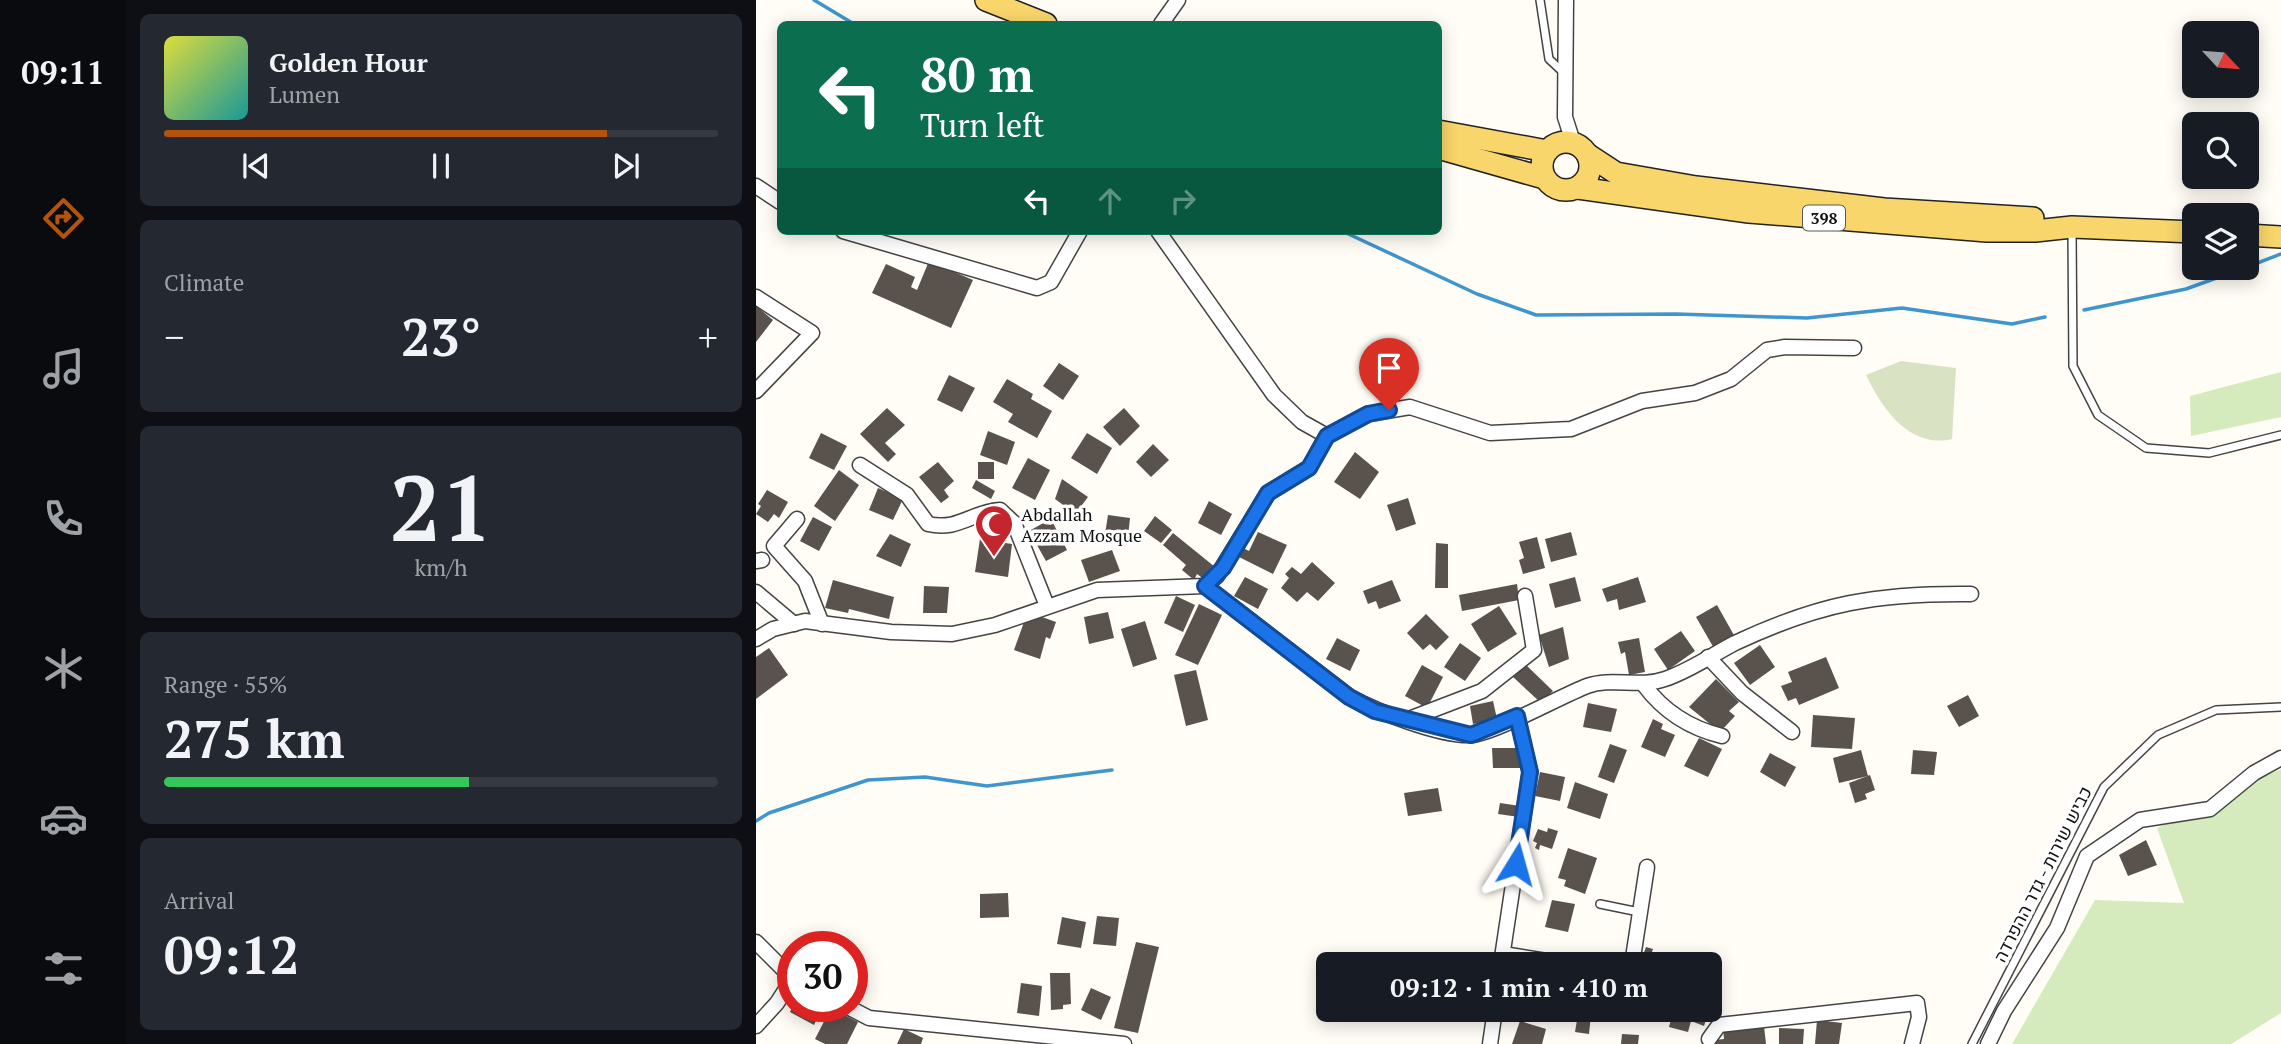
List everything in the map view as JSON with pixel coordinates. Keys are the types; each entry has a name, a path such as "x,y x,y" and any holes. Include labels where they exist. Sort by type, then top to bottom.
{"main road":[{"path":"986,0 1038,21"},
{"path":"1442,132 1547,151"},
{"path":"1544,178 1541,169 1547,151 1554,145 1580,148 1590,173 1578,188"},
{"name":"398","path":"1580,148 1616,173 1750,203"},
{"name":"398","path":"1442,149 1544,178 1559,190 1578,188 1750,203 2045,219 2072,227 2182,232"},
{"path":"2259,236 2281,237"}],"street":[{"path":"1164,21 1181,0"},
{"path":"1176,21 1181,0"},
{"path":"1566,0 1565,117 1580,148"},
{"path":"756,186 777,200"},
{"path":"857,235 1037,288 1051,282 1078,235"},
{"path":"1161,235 1274,394 1303,422 1327,436"},
{"path":"756,297 811,334 756,391"},
{"path":"1205,586 1223,568 1268,493 1309,468 1327,436 1368,414 1410,407 1490,433 1571,429 1642,401 1695,393 1731,379 1767,350 1785,347 1854,348"},
{"path":"860,465 907,495 928,524 957,526 986,511 1000,510 1014,523 1046,606"},
{"path":"797,519 774,546 805,581 822,624"},
{"path":"757,638 773,629 805,621 891,632 952,634 995,625 1097,590 1205,586 1349,697 1375,711 1471,735 1590,685 1618,682 1644,685 1667,679 1708,657 1818,609 1910,593 1970,594"},
{"path":"756,592 794,624"},
{"path":"1409,719 1482,691 1534,650 1525,596"},
{"path":"1708,657 1742,694 1792,732"},
{"path":"1644,685 1655,699 1684,723 1721,736"},
{"path":"1503,952 1530,772 1517,716"},
{"path":"1988,1044 2004,1011 2042,957 2087,856 2140,820 2210,809 2254,773 2281,758"},
{"path":"1634,952 1647,867"},
{"path":"756,942 777,963"},
{"path":"756,1026 777,1003"},
{"path":"1709,1039 1718,1025 1917,1003 1919,1017 1912,1044"},
{"path":"868,1017 1124,1044"},
{"path":"1490,1044 1493,1022"}],"lane":[{"path":"1539,0 1549,59 1567,76"},
{"path":"2072,227 2073,366 2098,415 2146,448 2209,453 2281,435"},
{"name":"כביש שירות - גדר ההפרדה","path":"1972,1044 2104,787 2158,735 2216,710 2281,707"},
{"path":"1600,904 1640,913"}],"green space":[{"path":"1901,361 1956,368 1952,439 1937,441 1911,432 1899,424 1880,401 1866,375"},
{"path":"2281,372 2281,417 2191,436 2190,396"},
{"path":"2281,769 2281,1013 2231,1044 2012,1044 2095,900 2184,903 2157,828"}],"building":[{"path":"929,261 973,280 951,328 872,293 886,264 915,277 911,287 917,290"},
{"path":"756,306 773,320 756,342"},
{"path":"1059,363 1079,376 1063,400 1043,386"},
{"path":"949,375 975,388 962,412 937,400"},
{"path":"1007,379 1033,394 1031,399 1052,411 1037,438 1008,422 1013,414 993,402"},
{"path":"887,408 905,425 885,443 896,454 888,462 860,434"},
{"path":"1124,408 1140,426 1120,446 1103,427"},
{"path":"988,431 1015,442 1007,465 980,455"},
{"path":"821,433 847,446 834,470 809,458"},
{"path":"1087,433 1112,448 1097,474 1071,458"},
{"path":"1153,444 1169,460 1151,477 1136,462"},
{"path":"1355,452 1379,472 1360,499 1334,482"},
{"path":"1028,458 1050,470 1035,500 1012,488"},
{"path":"938,462 954,481 944,490 949,497 941,503 919,477"},
{"path":"978,462 994,462 994,479 978,479"},
{"path":"839,470 859,485 835,521 814,506"},
{"path":"1062,479 1088,497 1082,505 1087,508 1081,518 1055,499"},
{"path":"976,480 995,491 991,499 972,488"},
{"path":"878,488 903,499 893,520 869,510"},
{"path":"767,490 788,502 779,518 774,514 768,522 756,514 761,506 758,504"},
{"path":"1408,498 1416,524 1396,531 1387,505"},
{"path":"1209,501 1232,514 1221,535 1198,523"},
{"path":"1108,515 1130,518 1128,537 1105,534"},
{"path":"1155,516 1172,530 1161,543 1144,531"},
{"path":"813,517 832,527 819,551 800,541"},
{"path":"1047,521 1050,525 1053,523 1067,550 1046,561 1029,531"},
{"path":"1258,532 1287,545 1273,574 1237,556 1241,547 1249,551"},
{"path":"1571,532 1577,555 1551,562 1545,539"},
{"path":"1173,533 1215,567 1205,580 1197,574 1194,580 1182,570 1186,565 1163,545"},
{"path":"890,534 911,544 901,567 876,556"},
{"path":"1537,537 1545,568 1523,574 1519,560 1524,558 1519,542"},
{"name":"Abdallah Azzam Mosque","path":"980,539 1012,544 1008,577 975,572"},
{"path":"1436,543 1448,544 1448,588 1435,588"},
{"path":"1112,550 1120,571 1089,582 1081,560"},
{"path":"1312,562 1335,583 1318,601 1307,592 1297,602 1281,588 1289,578 1285,574 1292,567 1301,574"},
{"path":"1245,577 1268,589 1258,609 1234,596"},
{"path":"1575,577 1581,601 1555,608 1549,584"},
{"path":"1638,577 1646,602 1619,610 1617,599 1607,602 1602,589"},
{"path":"833,580 894,597 889,619 849,609 848,613 825,608"},
{"path":"1392,580 1401,601 1379,609 1376,601 1368,604 1363,591"},
{"path":"1517,584 1519,600 1462,611 1459,595"},
{"path":"924,586 949,587 947,613 923,613"},
{"path":"1176,596 1195,605 1183,632 1164,623"},
{"path":"1199,604 1222,615 1198,665 1175,655"},
{"path":"1717,605 1735,637 1715,650 1696,617"},
{"path":"1499,606 1517,634 1488,652 1471,624"},
{"path":"1108,612 1114,638 1089,644 1084,617"},
{"path":"1426,614 1449,637 1436,650 1430,644 1423,650 1407,633"},
{"path":"1042,617 1056,622 1050,639 1046,637 1040,659 1014,650 1024,622"},
{"path":"1145,621 1157,659 1133,667 1121,629"},
{"path":"1563,627 1569,659 1549,667 1539,635"},
{"path":"1681,631 1695,651 1668,670 1654,649"},
{"path":"1337,638 1360,650 1350,671 1326,659"},
{"path":"1639,638 1645,672 1629,675 1625,652 1621,654 1618,642"},
{"path":"1460,643 1481,658 1465,681 1444,667"},
{"path":"1760,645 1775,667 1750,685 1734,663"},
{"path":"769,648 788,675 756,699 756,657"},
{"path":"1826,657 1839,688 1799,705 1796,698 1788,701 1781,686 1792,682 1788,672"},
{"path":"1524,663 1553,691 1541,703 1512,676"},
{"path":"1422,665 1443,677 1427,708 1405,696"},
{"path":"1196,670 1208,720 1186,726 1174,675"},
{"path":"1716,679 1739,702 1729,711 1735,716 1720,732 1689,707"},
{"path":"1968,695 1979,716 1959,727 1947,706"},
{"path":"1493,701 1497,719 1473,724 1470,706"},
{"path":"1588,703 1617,709 1611,732 1583,727"},
{"path":"1813,715 1855,718 1852,749 1811,747"},
{"path":"1653,719 1663,724 1661,729 1675,735 1665,757 1641,747"},
{"path":"1699,738 1722,749 1708,777 1684,766"},
{"path":"1610,744 1627,750 1614,783 1598,777"},
{"path":"1492,748 1522,748 1521,768 1493,768"},
{"path":"1861,750 1868,776 1839,783 1833,758"},
{"path":"1913,750 1937,752 1934,775 1911,774"},
{"path":"1770,753 1796,767 1785,787 1760,772"},
{"path":"1540,772 1565,777 1560,801 1535,796"},
{"path":"1870,775 1875,790 1865,794 1867,799 1855,803 1849,783"},
{"path":"1575,782 1608,794 1600,819 1567,808"},
{"path":"1438,788 1442,811 1408,816 1404,793"},
{"path":"1500,803 1520,806 1519,817 1498,814"},
{"path":"1548,828 1558,831 1552,849 1540,845 1539,850 1535,848 1537,843 1533,841 1538,829 1547,832"},
{"path":"2146,840 2157,865 2128,876 2119,855"},
{"path":"1568,848 1597,858 1585,894 1564,886 1566,880 1558,878"},
{"path":"1008,893 1009,917 980,918 980,894"},
{"path":"1552,900 1575,904 1568,932 1545,927"},
{"path":"1097,916 1119,918 1116,946 1093,944"},
{"path":"1062,917 1086,922 1081,948 1057,944"},
{"path":"1136,942 1159,947 1138,1033 1114,1028"},
{"path":"1646,947 1653,949 1652,952 1644,952"},
{"path":"1050,973 1070,973 1071,1004 1063,1005 1063,1009 1051,1010"},
{"path":"1021,983 1042,986 1039,1016 1017,1013"},
{"path":"1091,988 1111,997 1101,1020 1081,1010"},
{"path":"1817,1020 1842,1023 1839,1044 1815,1044"},
{"path":"824,1022 858,1022 847,1044 825,1044 815,1039"},
{"path":"1520,1022 1546,1029 1542,1044 1512,1044"},
{"path":"1577,1022 1590,1022 1589,1034 1575,1032"},
{"path":"1670,1022 1691,1022 1688,1032 1669,1027"},
{"path":"1764,1026 1766,1044 1715,1044 1715,1040 1724,1039 1723,1029"},
{"path":"1779,1028 1804,1029 1803,1044 1779,1044"},
{"path":"904,1029 923,1038 921,1044 897,1044"},
{"path":"1622,1034 1639,1035 1638,1044 1621,1044"}],"waterway":[{"path":"814,0 849,21"},
{"path":"1351,235 1477,294 1536,315 1676,314 1807,318 1902,308 2012,324 2045,317"},
{"path":"2259,262 2281,254"},
{"path":"2084,310 2186,289 2211,280"},
{"path":"756,821 769,813 868,780 925,777 987,786 1112,770"}],"place":[{"name":"Abdallah Azzam Mosque","path":"994,558"}],"route":[{"path":"1389,410 1368,414 1327,436 1309,468 1268,493 1245,527 1223,568 1205,586 1349,697 1375,711 1449,732 1471,735 1517,716 1530,772 1516,864"}]}
